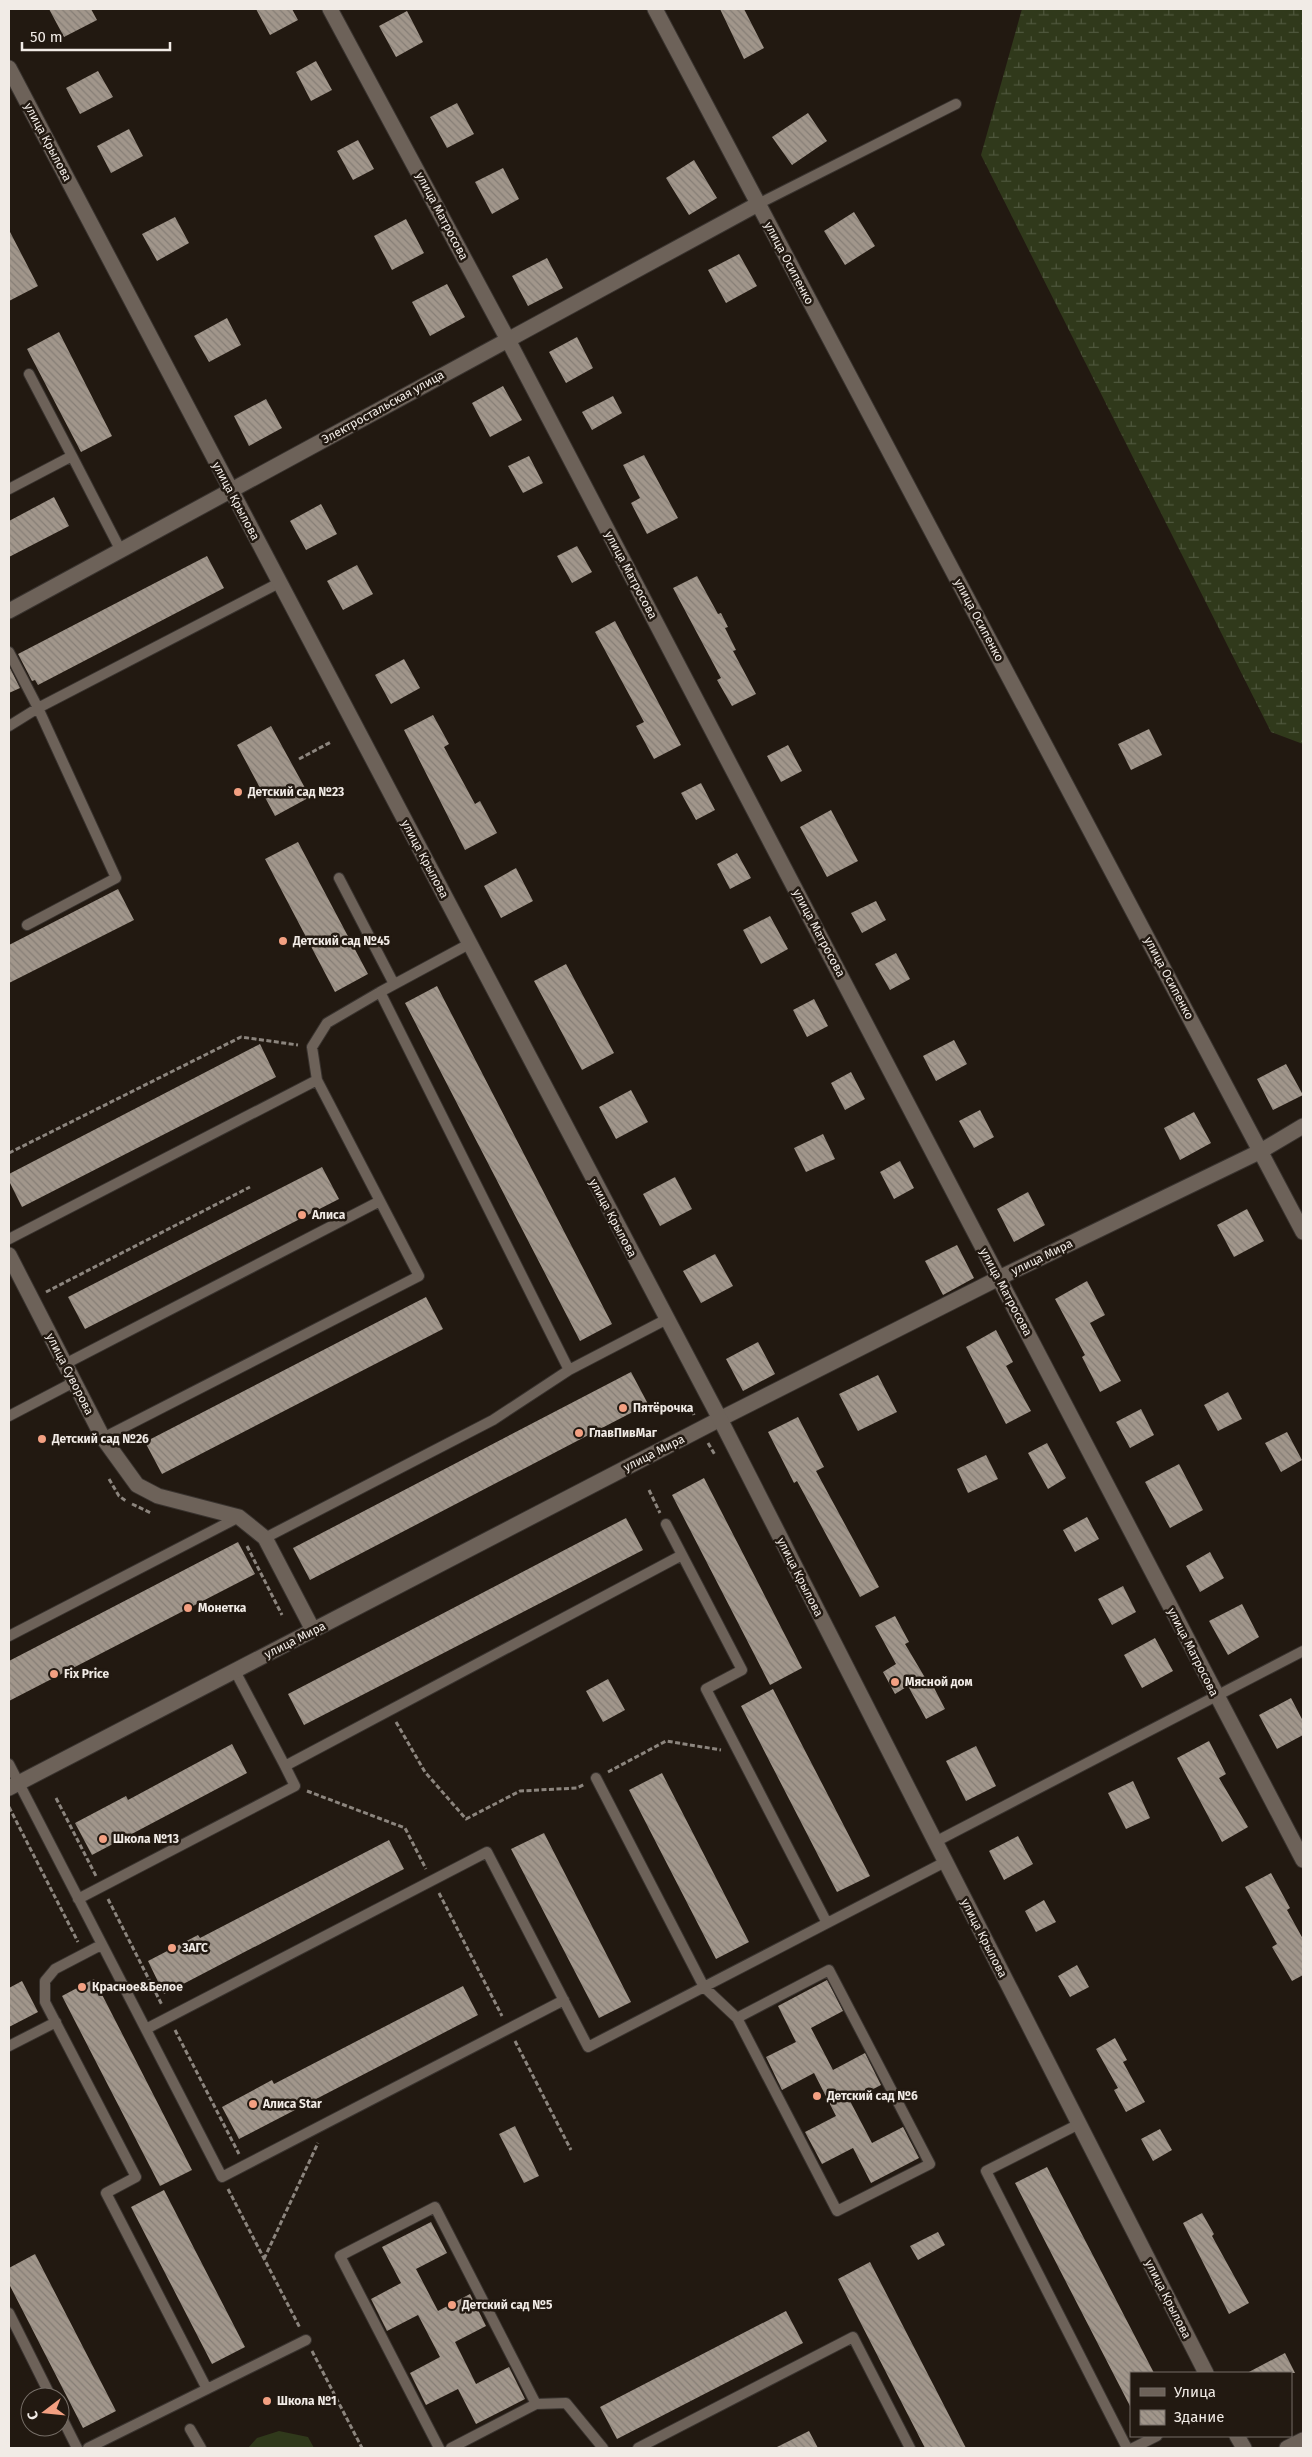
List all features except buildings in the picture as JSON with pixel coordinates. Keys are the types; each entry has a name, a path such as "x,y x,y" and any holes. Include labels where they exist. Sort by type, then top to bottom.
{"street":[{"name":"улица Матросова","path":"330,9 507,338 1303,1860"},
{"name":"улица Осипенко","path":"655,9 1303,1232"},
{"name":"улица Крылова","path":"9,68 720,1420 1205,2372"},
{"name":"Электростальская улица","path":"9,611 231,492 507,338 758,204"},
{"name":"улица Мира","path":"13,1785 720,1420 999,1278 1261,1151 1303,1126"},
{"name":"улица Суворова","path":"9,1255 103,1438 138,1485 158,1496 240,1516 265,1538 313,1630"},
{"path":"1238,2437 1244,2448"},
{"path":"1287,2448 1303,2440"}],"lane":[{"path":"758,204 956,104"},
{"path":"30,374 121,551"},
{"path":"9,489 72,456"},
{"path":"9,726 38,708 279,583"},
{"path":"9,652 38,708 116,878 27,925"},
{"path":"339,878 394,984"},
{"path":"103,1438 419,1276 317,1080 312,1047 327,1023 394,984 469,944"},
{"path":"380,992 569,1370"},
{"path":"9,1239 317,1080"},
{"path":"65,1364 380,1201"},
{"path":"265,1538 493,1420 569,1370 667,1319"},
{"path":"9,1416 74,1382"},
{"path":"9,1636 240,1516"},
{"path":"666,1524 742,1670 706,1689 827,1923"},
{"path":"285,1766 682,1555"},
{"path":"935,1842 1217,1697 1303,1650"},
{"path":"78,1899 295,1786 235,1671"},
{"path":"9,1764 13,1785 78,1899 222,2177 564,2000"},
{"path":"596,1778 704,1987 737,2018 837,2212 930,2164 829,1970 737,2018"},
{"path":"146,2029 487,1852 588,2047 945,1862"},
{"path":"101,1945 55,1969 45,1981 45,2002 136,2178 106,2193 207,2389"},
{"path":"9,2046 56,2022"},
{"path":"1079,2124 986,2171 1127,2448"},
{"path":"439,2448 340,2256 435,2207 536,2404"},
{"path":"9,2313 46,2387"},
{"path":"638,2448 853,2337 910,2448"},
{"path":"88,2448 306,2340"},
{"path":"451,2448 536,2404 566,2403 603,2448"},
{"path":"190,2429 201,2448"},
{"path":"70,2434 77,2448"},
{"path":"1133,2448 1155,2437"}],"path":[{"path":"299,759 331,742"},
{"path":"9,1153 241,1037 312,1047"},
{"path":"32,1300 250,1187"},
{"path":"648,1490 666,1524"},
{"path":"390,1711 425,1772 466,1819 520,1791 577,1788 666,1741 739,1753"},
{"path":"295,1786 406,1828 571,2150"},
{"path":"56,1798 245,2165"},
{"path":"9,1807 84,1954"},
{"path":"264,2259 328,2122"},
{"path":"222,2177 362,2448"}],"green space":[{"path":"1022,9 1303,9 1303,744 1271,732 981,155"},
{"path":"279,2431 308,2437 314,2448 248,2448 257,2438"}],"place":[{"name":"Детский сад №23","path":"238,792"},
{"name":"Детский сад №45","path":"283,941"},
{"name":"Алиса","path":"302,1215"},
{"name":"Пятёрочка","path":"623,1408"},
{"name":"ГлавПивМаг","path":"579,1433"},
{"name":"Детский сад №26","path":"42,1439"},
{"name":"Монетка","path":"188,1608"},
{"name":"Fix Price","path":"54,1674"},
{"name":"Мясной дом","path":"895,1682"},
{"name":"Школа №13","path":"103,1839"},
{"name":"ЗАГС","path":"172,1948"},
{"name":"Красное&Белое","path":"82,1987"},
{"name":"Детский сад №6","path":"817,2096"},
{"name":"Алиса Star","path":"253,2104"},
{"name":"Детский сад №5","path":"452,2305"},
{"name":"Школа №1","path":"267,2401"}]}
